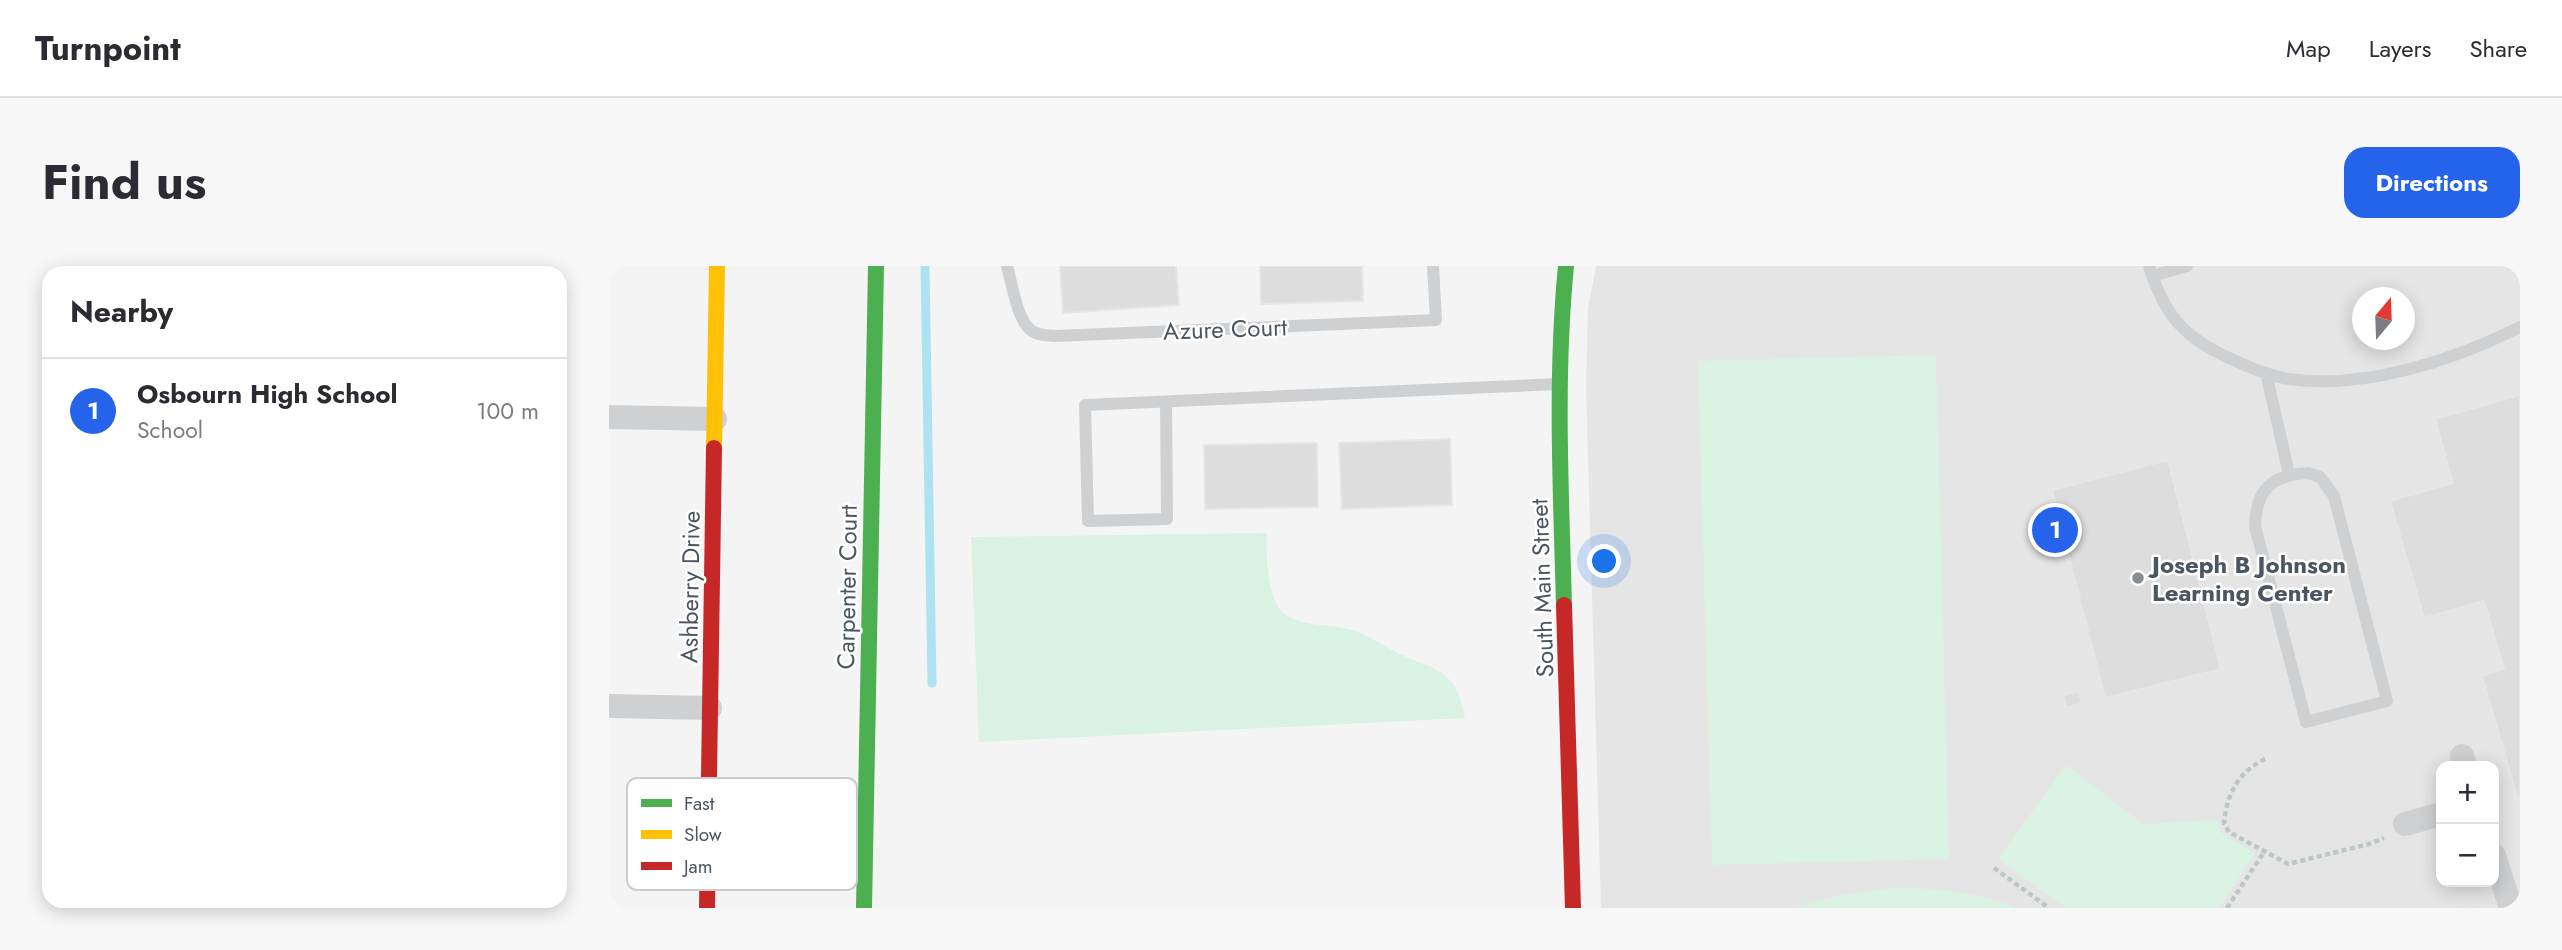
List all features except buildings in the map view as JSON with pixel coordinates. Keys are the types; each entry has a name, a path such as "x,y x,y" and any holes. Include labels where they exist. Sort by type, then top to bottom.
{"street":[{"name":"Ashberry Drive","path":"709,778 717,266"},
{"name":"Carpenter Court","path":"864,908 876,266"},
{"name":"South Main Street","path":"1566,266 1560,384 1573,908"},
{"path":"609,417 715,419"},
{"path":"609,706 710,708"},
{"path":"2405,824 2436,815"},
{"path":"2499,871 2511,908"},
{"name":"Ashberry Drive","path":"707,890 707,908"}],"lane":[{"name":"Azure Court","path":"1007,266 1023,321 1032,331 1055,336 1436,320 1433,266"},
{"path":"2187,266 2150,271 2158,295 2168,312 2207,348 2266,373 2288,379 2319,381 2367,377 2423,366 2496,339 2520,327"},
{"path":"2266,373 2289,474"},
{"path":"1166,402 1167,519 1089,521 1084,405 1560,384"},
{"path":"2308,473 2320,477 2334,496 2388,701 2305,722 2255,526 2261,495 2269,485 2289,474 2308,473"}],"path":[{"path":"2265,759 2251,766 2234,786 2224,823 2228,832 2285,864 2374,842 2405,824"},
{"path":"2227,908 2264,852"},
{"path":"1994,868 2049,908"}],"shaded area":[{"path":"1596,266 2520,266 2520,908 1601,908 1586,388 1588,308"}],"green space":[{"path":"1936,355 1949,859 1712,865 1698,361"},
{"path":"1267,533 1270,585 1281,611 1296,620 1360,633 1440,672 1455,688 1465,718 979,742 971,537"},
{"path":"2066,765 2143,824 2218,820 2221,833 2255,853 2219,908 2066,908 1998,859"},
{"path":"1891,888 1955,892 2016,908 1795,908 1841,895"}],"waterway":[{"path":"925,266 932,683"}],"traffic: fast":[{"path":"864,908 876,266"},
{"path":"1564,605 1560,393 1566,266"}],"traffic: slow":[{"path":"714,448 717,266"}],"traffic: jam":[{"path":"709,778 714,448"},
{"path":"1564,605 1573,908"},
{"path":"707,890 707,908"}],"place":[{"name":"Osbourn High School","path":"2055,530"},
{"name":"Joseph B Johnson Learning Center","path":"2138,578"}]}
